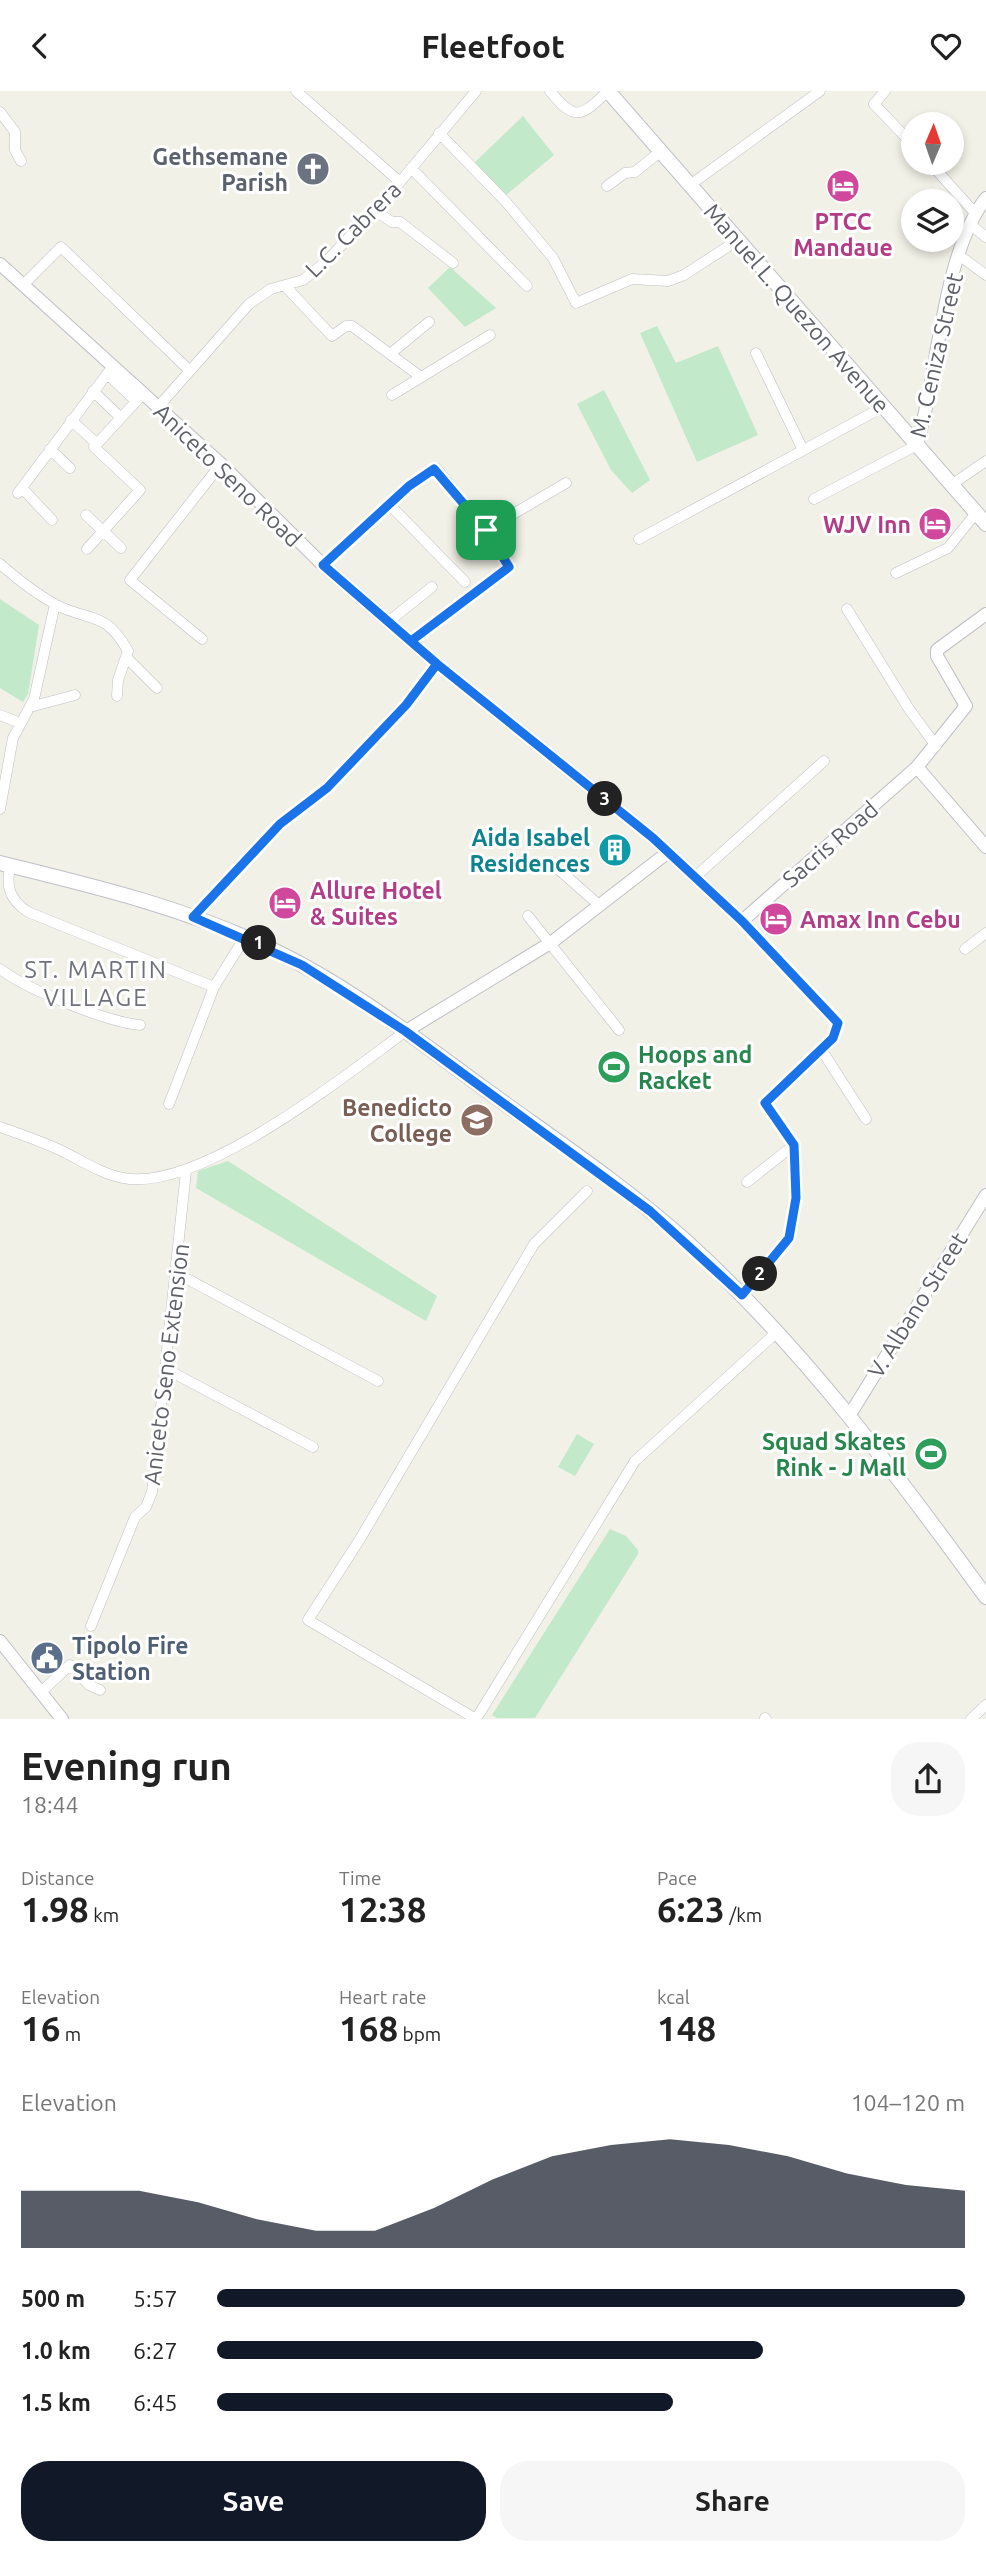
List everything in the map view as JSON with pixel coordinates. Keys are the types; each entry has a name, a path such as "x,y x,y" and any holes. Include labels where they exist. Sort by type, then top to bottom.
{"main road":[{"name":"Manuel L. Quezon Avenue","path":"608,91 986,524"},
{"path":"5,864 145,899 245,937 312,970 405,1031 650,1211 742,1295 777,1332 849,1416 986,1597"}],"street":[{"path":"296,91 400,182"},
{"name":"L.C. Cabrera","path":"158,407 249,304 263,293 303,280 327,261 400,182 476,91"},
{"path":"550,91 565,110 577,114 589,109 608,91"},
{"path":"690,185 820,91"},
{"path":"885,91 874,104 901,132"},
{"path":"0,113 15,132 15,150 21,161"},
{"path":"439,134 506,202 553,258 576,303 632,279 668,281 684,275 737,240"},
{"path":"607,186 625,173 635,171 661,152"},
{"path":"411,168 527,286"},
{"path":"939,175 986,237"},
{"name":"M. Ceniza Street","path":"814,499 917,445 937,363 946,301 973,219 986,198"},
{"path":"374,210 391,222 400,222 453,263"},
{"path":"24,284 61,247 189,370"},
{"path":"960,256 986,275"},
{"name":"Aniceto Seno Road","path":"0,264 24,284 139,398 158,407 221,464 323,565 437,664 583,780 667,853 742,921 836,1019 838,1023 833,1038 765,1103 794,1145"},
{"path":"286,287 332,337 345,326 352,326 421,377"},
{"path":"390,354 429,322"},
{"path":"392,395 489,335"},
{"path":"756,353 803,450"},
{"path":"52,520 20,491 110,370"},
{"path":"93,391 120,417"},
{"path":"87,549 140,489 94,447 139,398"},
{"path":"639,539 883,407"},
{"path":"71,420 95,442"},
{"path":"50,449 69,468"},
{"path":"951,485 986,461"},
{"path":"202,639 130,580 221,464"},
{"path":"323,565 409,486 437,469 486,530 508,564 507,570 411,641"},
{"path":"486,530 566,483"},
{"path":"390,505 465,582"},
{"path":"896,573 948,548 975,513"},
{"path":"86,515 121,548"},
{"path":"0,564 55,604 95,616 108,624 128,651 118,680 117,696"},
{"path":"388,622 432,587"},
{"path":"0,809 7,763 20,723 30,707 55,604"},
{"path":"847,609 909,709 936,746"},
{"name":"Sacris Road","path":"742,921 917,767 936,746 966,706 937,656 939,646 986,614"},
{"path":"127,658 157,688"},
{"path":"193,917 280,824 327,788 406,705 437,664"},
{"path":"30,707 75,695"},
{"path":"0,715 20,723"},
{"path":"694,878 824,761"},
{"path":"917,767 986,847"},
{"path":"0,1127 41,1141 120,1178 143,1179 187,1171 221,1157 405,1031 552,942 667,853"},
{"path":"5,864 8,891 13,901 28,912 214,986"},
{"path":"557,868 599,905"},
{"path":"528,916 552,942 619,1030"},
{"path":"965,950 986,933"},
{"path":"169,1104 214,986 245,937"},
{"path":"0,969 13,979 56,998 140,1025"},
{"path":"821,1049 866,1119"},
{"path":"742,1295 792,1233 796,1198 794,1145"},
{"path":"747,1182 794,1145"},
{"name":"Aniceto Seno Extension","path":"91,1626 135,1517 146,1507 152,1492 178,1274 187,1171"},
{"path":"587,1191 534,1244 367,1528 308,1620 476,1719 635,1461 777,1332"},
{"name":"V. Albano Street","path":"849,1416 986,1195"},
{"path":"178,1274 378,1381"},
{"path":"166,1369 313,1447"},
{"path":"0,1641 62,1719"},
{"path":"41,1692 70,1665 89,1685 100,1690"},
{"path":"971,1719 986,1705"}],"green space":[{"path":"523,116 554,155 505,196 474,163"},
{"path":"450,267 496,308 465,327 428,288"},
{"path":"657,326 676,363 718,346 758,435 697,462 640,333"},
{"path":"604,390 650,480 632,493 611,470 577,404"},
{"path":"0,599 39,625 28,694 23,702 0,688"},
{"path":"228,1161 437,1296 426,1321 196,1188 198,1171"},
{"path":"577,1434 594,1444 575,1476 558,1467"},
{"path":"610,1529 626,1536 638,1550 638,1554 535,1718 497,1718 492,1715"}],"place":[{"name":"Gethsemane Parish","path":"313,169"},
{"name":"PTCC Mandaue","path":"843,186"},
{"name":"WJV Inn","path":"935,524"},
{"name":"Aida Isabel Residences","path":"615,850"},
{"name":"Allure Hotel & Suites","path":"285,903"},
{"name":"Amax Inn Cebu","path":"776,919"},
{"name":"Hoops and Racket","path":"614,1067"},
{"name":"Benedicto College","path":"477,1120"},
{"name":"Squad Skates Rink - J Mall","path":"931,1454"},
{"name":"Tipolo Fire Station","path":"47,1658"}],"district":[{"name":"ST. MARTIN VILLAGE","path":"96,983"}],"route":[{"path":"486,530 437,469 434,469 409,486 323,565 437,664 653,838 742,921 838,1023 833,1038 765,1103 794,1145 796,1198 792,1233 742,1295 650,1211 405,1031 302,965 263,945 193,917 280,824 327,788 406,705 437,664 411,641 509,567 486,530"}]}
